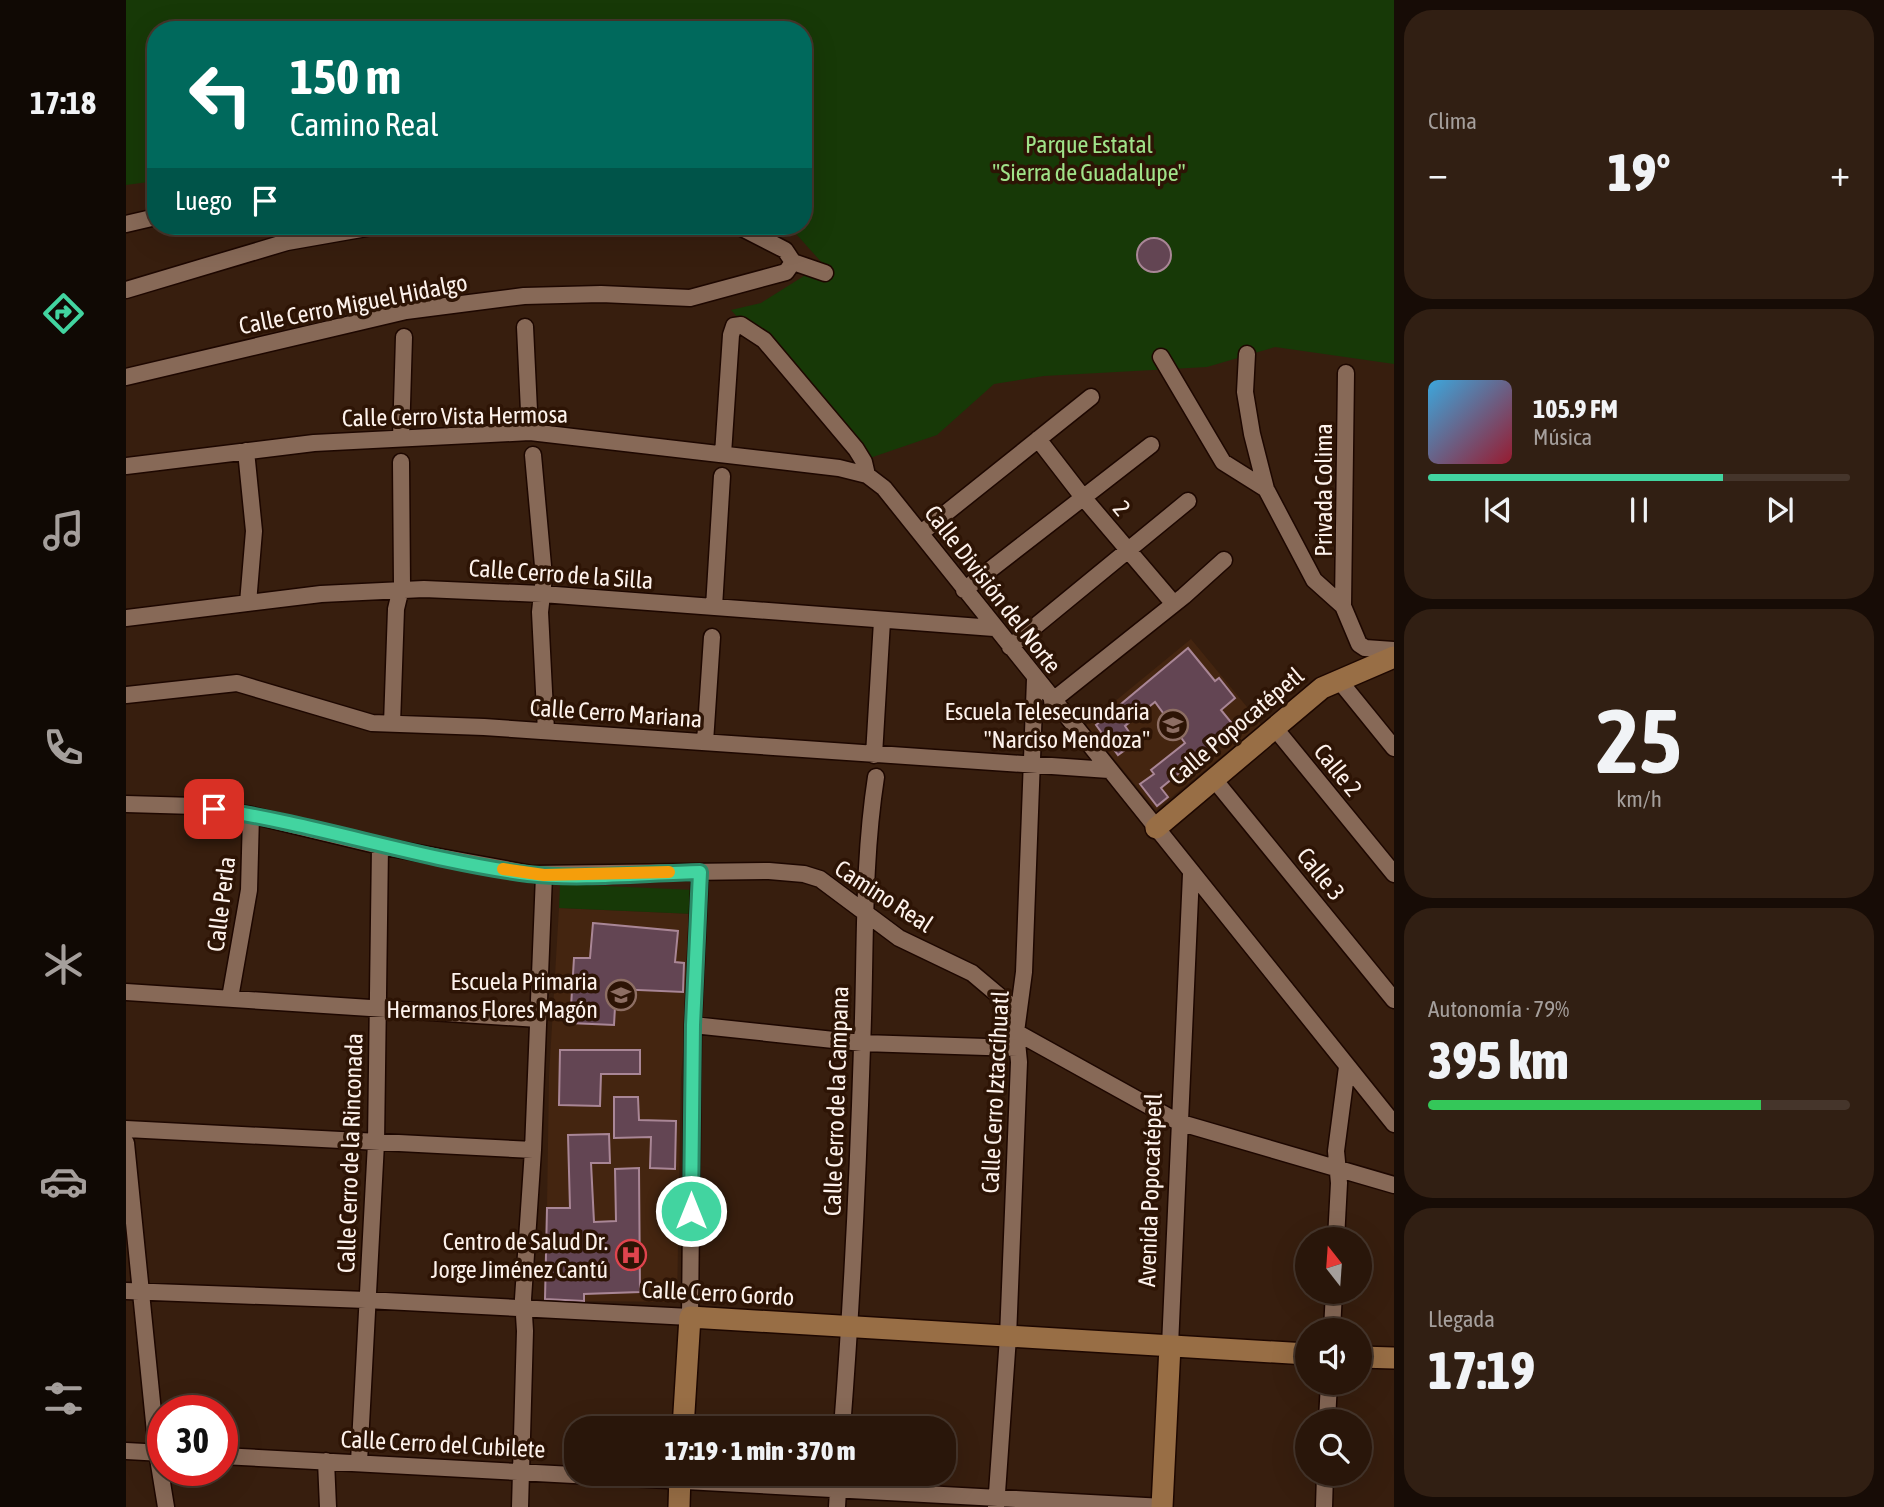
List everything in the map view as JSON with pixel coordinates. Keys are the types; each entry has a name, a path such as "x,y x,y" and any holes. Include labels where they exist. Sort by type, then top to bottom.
{"street":[{"path":"126,224 147,219"},
{"path":"126,290 287,242 327,235"},
{"path":"756,235 785,250 793,262 825,272"},
{"name":"Calle Cerro Miguel Hidalgo","path":"126,377 405,311 524,296 708,295 786,272 793,262"},
{"name":"Calle División del Norte","path":"723,454 734,326 741,325 764,340 856,449 864,462 867,475 884,488 1052,701 1394,1124"},
{"path":"525,327 530,432"},
{"path":"401,438 404,337"},
{"path":"1247,354 1245,393 1266,489 1314,579 1343,606 1354,638 1362,647 1394,650"},
{"path":"1161,357 1223,462 1266,489"},
{"name":"Privada Colima","path":"1343,606 1346,373"},
{"path":"920,533 1091,397"},
{"name":"Calle Cerro Vista Hermosa","path":"126,466 246,451 401,438 530,432 839,468 867,475"},
{"name":"2","path":"1038,439 1127,551 1174,604"},
{"path":"964,590 1151,445"},
{"path":"246,451 254,531 248,603"},
{"path":"533,455 544,577 540,612 546,731"},
{"path":"392,724 396,609 402,589 401,462"},
{"path":"714,607 722,476"},
{"path":"1010,646 1188,501"},
{"path":"1052,701 1174,604 1224,560"},
{"name":"Calle Cerro de la Silla","path":"126,618 248,603 402,589 542,594 994,628"},
{"path":"874,755 882,621"},
{"path":"705,742 712,637"},
{"name":"Calle Popocatépetl","path":"1156,828 1312,695 1338,679 1394,657"},
{"name":"Calle Cerro Iztaccíhuatl","path":"996,1503 1008,1337 1017,1011 1024,972 1034,765 1035,679"},
{"path":"1338,679 1394,748"},
{"name":"Calle Cerro Mariana","path":"126,695 237,683 372,723 546,731 1109,770"},
{"name":"Calle 2","path":"1274,727 1394,874"},
{"name":"Calle Cerro de la Campana","path":"843,1416 850,1327 862,1043 863,912 868,827 876,777"},
{"name":"Calle 3","path":"1213,778 1394,1000"},
{"name":"Camino Real","path":"126,804 195,806 251,815 380,846 544,875 700,872 804,874 820,879 899,938 972,973 1017,1011"},
{"name":"Calle Perla","path":"230,998 249,890 251,815"},
{"name":"Calle Cerro de la Rinconada","path":"359,1462 376,1143 380,846"},
{"path":"684,1416 691,1317 693,1025 700,872"},
{"name":"Avenida Popocatépetl","path":"1163,1507 1191,874"},
{"path":"520,1507 524,1309 544,875"},
{"path":"126,992 538,1018"},
{"path":"693,1025 862,1043 1017,1040 1178,1122 1338,1166 1394,1185"},
{"path":"1336,1227 1336,1151 1347,1067"},
{"path":"126,1129 533,1150"},
{"path":"126,1143 133,1292 150,1395"},
{"name":"Calle Cerro Gordo","path":"133,1292 366,1300 691,1317 1295,1353"},
{"path":"1372,1357 1394,1358"},
{"path":"126,1451 147,1452"},
{"name":"Calle Cerro del Cubilete","path":"238,1457 564,1473"},
{"path":"326,1461 328,1507"},
{"path":"164,1486 166,1507"},
{"path":"678,1507 679,1486"},
{"path":"837,1507 838,1486"},
{"name":"Calle Cerro del Cubilete","path":"874,1486 996,1503 1163,1507"},
{"path":"1324,1507 1325,1486"}],"shaded area":[{"name":"Escuela Telesecundaria \"Narciso Mendoza\"","path":"1191,639 1261,724 1156,810 1086,725"},
{"path":"559,908 694,914 681,1078 677,1302 584,1301 585,1209 547,1208 549,1076"}],"green space":[{"name":"Parque Estatal \"Sierra de Guadalupe\"","path":"126,0 1394,0 1394,364 1275,347 1207,367 1044,376 994,384 937,435 867,459 731,310 761,303 823,264 797,235 812,235 812,21 147,21 147,182 126,185"},
{"path":"560,884 695,890 694,914 559,908"}],"building":[{"path":"1154,238 1166,243 1171,255 1166,267 1154,272 1142,267 1137,255 1142,243"},
{"path":"1188,648 1215,681 1219,678 1235,698 1221,710 1235,727 1161,788 1168,797 1157,806 1140,784 1154,774 1151,770 1185,743 1155,702 1125,726 1136,742 1118,755 1096,725"},
{"path":"593,923 678,931 675,962 684,963 683,992 616,989 614,1025 570,1023 574,958 590,958"},
{"path":"560,1050 640,1050 640,1074 601,1074 600,1106 559,1105"},
{"path":"614,1097 638,1097 639,1120 676,1121 675,1169 650,1168 651,1137 614,1138"},
{"path":"609,1134 610,1163 591,1163 594,1222 616,1221 615,1169 639,1168 640,1292 584,1294 584,1301 545,1299 547,1208 570,1208 568,1135"}],"slow traffic":[{"path":"503,869 544,875 669,872"}],"place":[{"name":"Escuela Telesecundaria \"Narciso Mendoza\"","path":"1173,725"},
{"name":"Escuela Primaria Hermanos Flores Magón","path":"621,995"},
{"name":"Centro de Salud Dr. Jorge Jiménez Cantú","path":"631,1255"}],"route":[{"path":"214,809 295,824 380,846 516,872 700,872 693,1025 691,1211"}]}
